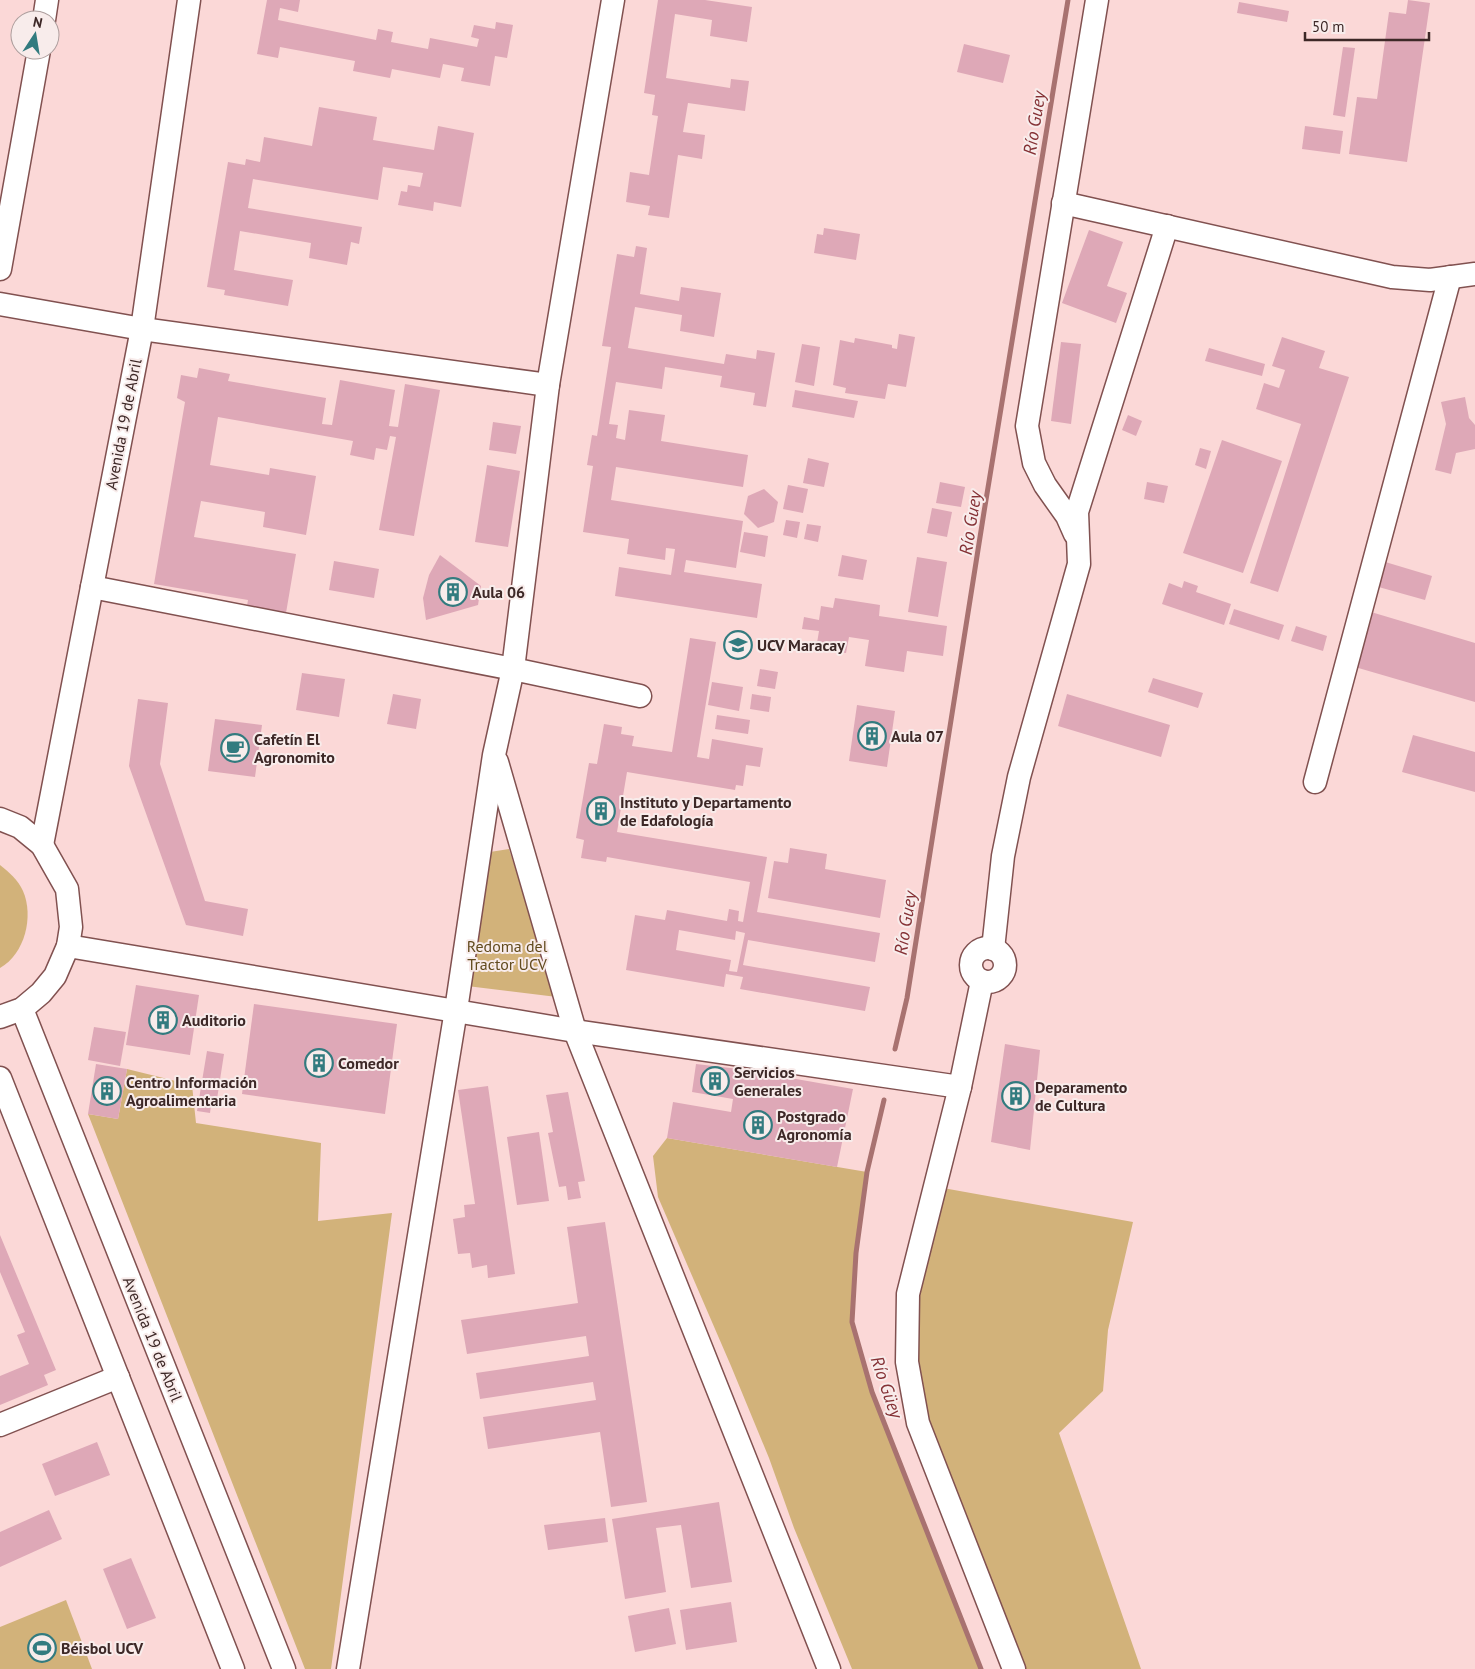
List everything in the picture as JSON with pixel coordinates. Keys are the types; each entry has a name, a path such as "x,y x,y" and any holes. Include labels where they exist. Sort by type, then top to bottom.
{"lane":[{"name":"Avenida 19 de Abril","path":"42,845 142,329 189,0"},
{"path":"348,1669 456,1010 494,755 513,669 548,385 613,0"},
{"path":"1077,540 1067,516 1045,485 1034,463 1027,426 1097,0"},
{"path":"0,269 37,60"},
{"path":"1063,203 1392,277 1430,280 1475,274"},
{"path":"1014,1669 918,1423 907,1362 908,1294 960,1087 982,981 995,981 1001,977 1004,971 1005,964 1003,958 999,952 993,949 1003,856 1019,777 1079,564 1077,512 1167,226"},
{"path":"1315,782 1450,277"},
{"path":"0,304 142,329 548,385"},
{"path":"92,587 513,669 640,696"},
{"path":"494,755 575,1031 829,1669"},
{"path":"0,819 20,828 42,845 67,889 71,927 68,946 55,976 41,993 22,1009 0,1017"},
{"path":"68,946 575,1031 960,1087"},
{"name":"Avenida 19 de Abril","path":"22,1009 284,1669"},
{"path":"0,1078 233,1669"},
{"path":"0,1425 118,1377"}],"green space":[{"name":"Redoma del Tractor UCV","path":"509,849 557,997 467,986 490,852"},
{"path":"0,865 13,876 21,887 28,912 25,934 16,954 0,968"},
{"path":"127,1069 192,1085 196,1123 321,1143 318,1221 392,1213 331,1669 305,1669 88,1114 118,1119"},
{"path":"667,1138 867,1172 856,1253 852,1322 872,1392 981,1669 852,1669 794,1528 769,1458 658,1197 653,1156"},
{"path":"943,1188 1133,1222 1108,1330 1103,1391 1059,1433 1141,1669 1021,1669 923,1421 913,1363 913,1295"},
{"name":"Béisbol UCV","path":"66,1600 92,1669 0,1669 0,1627"}],"building":[{"path":"267,0 300,0 298,12 280,8 278,20 376,40 378,29 393,32 391,42 428,49 430,38 477,47 479,39 471,37 474,25 495,29 496,22 513,25 507,58 495,56 490,86 461,81 464,68 443,64 440,78 392,69 390,78 353,71 355,61 280,47 278,58 257,54"},
{"path":"658,0 705,0 752,7 747,42 710,36 712,20 675,14 666,78 730,88 731,79 749,81 745,111 688,103 683,132 705,135 702,159 678,155 669,218 648,215 650,206 626,202 630,172 649,175 658,116 652,115 655,95 644,93"},
{"path":"1408,0 1430,3 1407,162 1349,154 1357,97 1377,99 1389,12 1406,14"},
{"path":"1239,2 1289,11 1287,22 1237,13"},
{"path":"964,44 1010,55 1003,83 957,72"},
{"path":"1343,47 1355,48 1345,117 1333,115"},
{"path":"319,107 377,117 373,140 434,150 438,126 474,133 461,207 434,202 433,211 398,205 401,191 407,192 408,185 420,187 423,173 383,167 378,200 253,179 248,208 362,227 359,244 351,242 347,265 309,258 311,243 240,231 234,270 293,280 288,306 224,295 225,290 207,287 228,162 245,165 246,159 260,162 264,137 312,146"},
{"path":"1305,126 1343,131 1340,154 1302,149"},
{"path":"824,228 860,234 856,260 814,253 817,234 823,235"},
{"path":"1089,230 1123,242 1107,286 1127,293 1116,323 1062,303"},
{"path":"636,246 647,248 640,294 679,301 681,287 721,293 714,337 680,331 682,315 635,307 628,348 724,364 726,354 756,359 757,350 775,353 766,407 753,405 755,393 720,387 722,376 665,367 662,389 616,382 609,424 618,425 616,438 625,440 629,410 665,415 661,441 748,455 743,487 616,467 611,500 743,521 736,568 686,560 684,572 762,584 757,618 615,596 619,567 671,575 675,549 666,548 665,560 627,554 629,539 583,532 593,466 587,465 592,435 597,436 611,347 602,346 617,254 634,257"},
{"path":"899,334 915,337 906,387 888,384 885,399 845,393 846,388 833,385 840,340 854,343 855,338 892,345 892,348 897,349"},
{"path":"1282,337 1325,351 1319,368 1349,377 1278,592 1250,583 1301,424 1256,409 1264,383 1279,388 1285,370 1272,366"},
{"path":"1061,342 1081,344 1071,424 1051,421"},
{"path":"802,344 820,347 814,386 795,382"},
{"path":"1209,348 1265,364 1262,376 1205,361"},
{"path":"199,368 230,374 228,381 326,398 322,424 332,425 340,380 395,390 389,426 398,427 405,384 440,390 414,536 379,530 396,437 390,436 387,450 376,448 374,460 350,455 353,441 218,417 210,465 269,475 270,468 316,476 306,535 263,527 265,512 201,501 194,537 296,554 286,613 247,606 248,600 154,584 185,402 177,398 181,375 197,378"},
{"path":"795,390 858,401 854,418 792,407"},
{"path":"1465,397 1469,418 1475,425 1475,449 1456,453 1451,474 1435,470 1446,424 1441,402"},
{"path":"1128,415 1142,421 1136,436 1122,430"},
{"path":"493,422 521,426 516,454 489,450"},
{"path":"1222,440 1282,461 1243,573 1183,553"},
{"path":"1200,448 1211,451 1206,469 1195,465"},
{"path":"808,458 829,463 824,487 803,483"},
{"path":"487,465 520,471 508,547 475,542"},
{"path":"940,482 965,487 961,507 936,503"},
{"path":"1147,482 1168,486 1164,503 1144,499"},
{"path":"788,485 808,489 803,513 783,509"},
{"path":"764,489 778,502 774,522 758,528 744,514 748,496"},
{"path":"932,508 952,512 947,537 927,533"},
{"path":"786,520 800,522 797,538 783,535"},
{"path":"807,524 821,526 818,542 804,539"},
{"path":"744,532 768,536 765,557 740,552"},
{"name":"Aula 06","path":"440,555 481,586 478,605 426,620 423,598 429,575"},
{"path":"842,555 867,560 863,580 838,576"},
{"path":"917,557 947,562 938,617 908,612"},
{"path":"334,561 379,569 374,598 329,590"},
{"path":"1382,561 1432,576 1425,600 1375,586"},
{"path":"1184,581 1198,586 1196,592 1231,604 1224,625 1162,604 1169,583 1182,588"},
{"path":"835,598 880,605 879,616 947,626 943,656 907,651 904,672 865,666 869,640 849,637 846,653 816,649 819,631 802,629 804,617 819,620 821,606 833,608"},
{"path":"1234,609 1284,625 1279,640 1229,624"},
{"path":"1371,612 1475,643 1475,702 1355,667"},
{"path":"1296,626 1327,636 1323,651 1291,641"},
{"name":"Instituto y Departamento de Edafología","path":"690,638 716,642 697,757 709,759 712,739 763,748 760,767 746,765 743,786 736,785 735,790 627,772 617,832 767,857 757,912 880,933 875,962 748,940 743,965 870,987 865,1011 740,989 743,977 726,974 724,987 626,970 635,915 665,920 667,910 727,921 729,909 739,911 738,921 743,922 750,882 607,857 606,862 581,858 584,840 576,838 589,763 597,764 604,724 622,727 621,734 634,736 632,746 672,752","holes":["679,930 735,940 736,931 745,933 737,972 729,971 731,960 676,950"]},
{"path":"760,669 778,672 775,689 757,686"},
{"path":"302,673 345,679 339,717 296,710"},
{"path":"1153,678 1203,693 1198,708 1148,692"},
{"path":"712,682 743,687 739,711 708,705"},
{"path":"393,694 421,699 416,729 387,724"},
{"path":"752,694 771,697 769,712 750,709"},
{"path":"1067,694 1170,725 1161,757 1058,726"},
{"path":"138,699 168,703 160,764 205,901 248,909 243,936 186,925 129,766"},
{"name":"Aula 07","path":"857,705 895,711 887,767 849,761"},
{"path":"717,715 750,720 748,734 715,729"},
{"name":"Cafetín El Agronomito","path":"215,719 262,725 255,777 208,771"},
{"path":"1413,735 1475,752 1475,792 1402,772"},
{"path":"790,848 827,854 825,869 886,880 880,918 768,898 774,861 788,863"},
{"name":"Auditorio","path":"136,985 199,995 190,1055 126,1045"},
{"name":"Comedor","path":"254,1004 397,1024 385,1114 242,1094"},
{"path":"94,1027 126,1032 120,1066 88,1060"},
{"name":"Deparamento de Cultura","path":"1005,1044 1040,1050 1030,1150 991,1142"},
{"path":"207,1051 224,1054 217,1099 212,1098 210,1113 197,1111"},
{"name":"Centro Información Agroalimentaria","path":"96,1064 127,1069 118,1119 88,1114"},
{"name":"Postgrado Agronomía","path":"696,1064 739,1069 853,1089 837,1167 667,1138 673,1102 731,1112 733,1099 692,1092"},
{"path":"488,1086 515,1274 488,1278 487,1265 472,1268 470,1253 458,1254 453,1219 465,1217 464,1205 475,1204 458,1090"},
{"path":"568,1092 585,1181 578,1182 581,1198 568,1200 566,1186 559,1187 548,1133 553,1132 546,1095"},
{"path":"539,1132 549,1201 517,1205 507,1137"},
{"path":"605,1222 647,1502 611,1507 600,1432 488,1449 483,1417 596,1400 593,1382 480,1399 476,1373 589,1356 586,1336 467,1354 461,1320 578,1303 567,1227"},
{"path":"0,1235 56,1370 44,1375 48,1385 0,1405 0,1376 29,1364 17,1335 25,1332 0,1272"},
{"path":"97,1442 110,1475 55,1496 42,1464"},
{"path":"719,1502 732,1582 691,1588 681,1525 656,1528 666,1592 625,1599 612,1519"},
{"path":"49,1510 62,1539 0,1567 0,1532"},
{"path":"605,1518 608,1542 548,1550 544,1525"},
{"path":"131,1558 156,1618 127,1629 103,1569"},
{"path":"731,1602 737,1642 686,1650 680,1610"},
{"path":"669,1608 676,1644 635,1652 628,1616"}],"waterway":[{"name":"Río Guey","path":"895,1049 907,998 1068,0"},
{"name":"Río Güey","path":"884,1100 867,1172 856,1253 852,1322 872,1392 981,1669"}],"place":[{"name":"Aula 06","path":"453,592"},
{"name":"UCV Maracay","path":"738,645"},
{"name":"Aula 07","path":"872,736"},
{"name":"Cafetín El Agronomito","path":"235,748"},
{"name":"Instituto y Departamento de Edafología","path":"601,811"},
{"name":"Auditorio","path":"163,1020"},
{"name":"Comedor","path":"319,1063"},
{"name":"Servicios Generales","path":"715,1081"},
{"name":"Centro Información Agroalimentaria","path":"107,1091"},
{"name":"Deparamento de Cultura","path":"1016,1096"},
{"name":"Postgrado Agronomía","path":"758,1125"},
{"name":"Béisbol UCV","path":"42,1648"}]}
